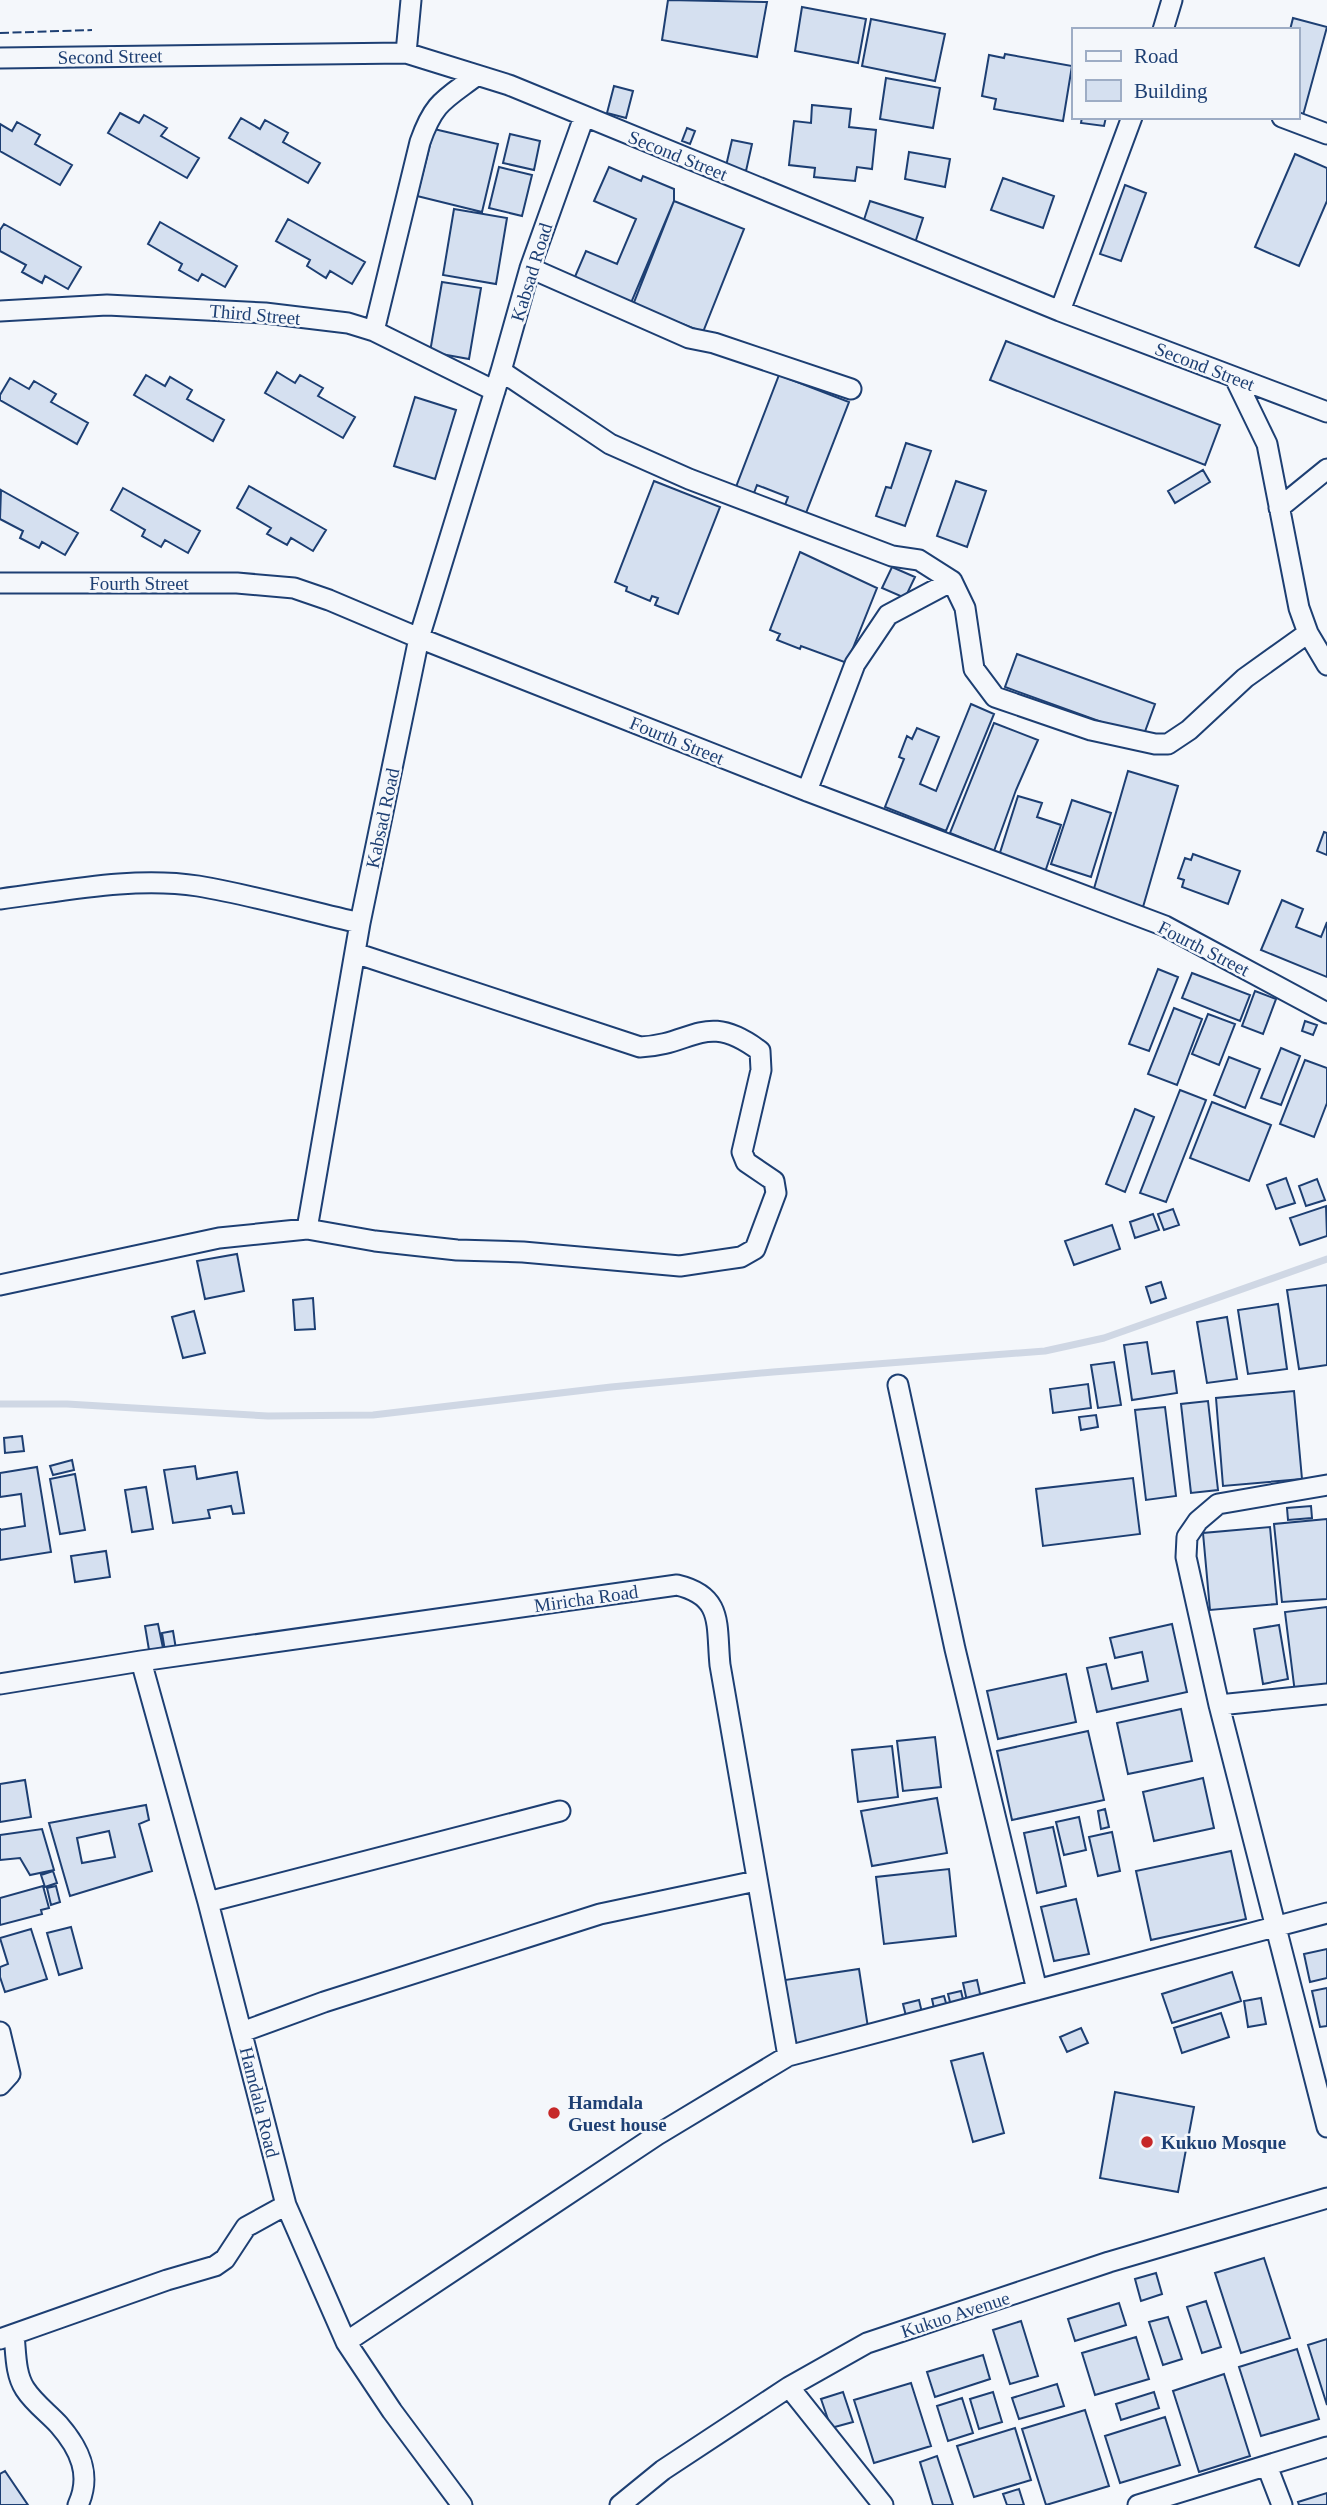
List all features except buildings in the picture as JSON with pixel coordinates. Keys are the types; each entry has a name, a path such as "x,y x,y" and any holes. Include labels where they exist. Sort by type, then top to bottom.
{"street":[{"path":"406,53 411,0"},
{"path":"1164,28 1172,0"},
{"name":"Second Street","path":"0,58 406,53 509,85 1060,311 1327,412"},
{"path":"374,331 420,142 429,117 439,103 477,76"},
{"name":"Kabsad Road","path":"307,1229 360,923 419,638 501,372 530,268 584,117"},
{"path":"1060,311 1131,119"},
{"path":"1287,119 1327,134"},
{"path":"530,268 690,338 714,343 851,389"},
{"name":"Third Street","path":"0,311 107,305 265,313 348,323 374,331 495,391"},
{"path":"501,372 610,444 689,479 892,556 919,560 952,581 965,608 974,669 995,697 1091,730 1155,744 1168,744 1189,730 1245,678 1308,634"},
{"path":"1235,378 1267,444 1299,608 1308,634 1327,665"},
{"path":"1279,508 1327,469"},
{"path":"807,791 855,664 888,615 952,581"},
{"name":"Fourth Street","path":"0,583 237,583 294,588 807,791 1165,926 1327,1013"},
{"path":"0,900 100,886 196,886 360,923"},
{"path":"0,1285 219,1238 307,1229 374,1241 457,1250 523,1252 680,1266 741,1257 755,1249 776,1193 774,1181 746,1161 741,1152 761,1070 760,1051 741,1038 721,1031 695,1032 655,1046 640,1047 355,953"},
{"path":"898,1385 954,1649 1037,1990"},
{"path":"1327,1485 1218,1504 1198,1521 1186,1537 1186,1557 1219,1705 1327,2127"},
{"name":"Miricha Road","path":"0,1684 141,1661 677,1585 695,1589 714,1609 720,1665 788,2056"},
{"name":"Hamdala Road","path":"141,1661 208,1902 286,2205 346,2342 392,2411 462,2505"},
{"path":"1219,1705 1327,1694"},
{"path":"208,1902 561,1811"},
{"path":"242,2032 324,2002 600,1914 756,1881"},
{"path":"346,2342 657,2135 788,2056 1327,1913"},
{"path":"0,2032 10,2074 0,2085"},
{"name":"Kukuo Avenue","path":"620,2505 663,2470 789,2387 867,2343 1109,2262 1327,2198"},
{"path":"78,2505 84,2492 83,2463 58,2424 23,2387 7,2337 167,2280 215,2266 225,2259 246,2227 286,2205"},
{"path":"789,2387 883,2505"},
{"path":"1138,2505 1327,2447"},
{"path":"1267,2466 1282,2505"}],"waterway":[{"path":"0,1404 67,1404 268,1416 373,1415 611,1387 1045,1351 1104,1338 1327,1259"}],"fence":[{"path":"0,33 92,30"}],"place":[{"name":"Hamdala Guest house","path":"554,2113"},
{"name":"Kukuo Mosque","path":"1147,2142"}]}
